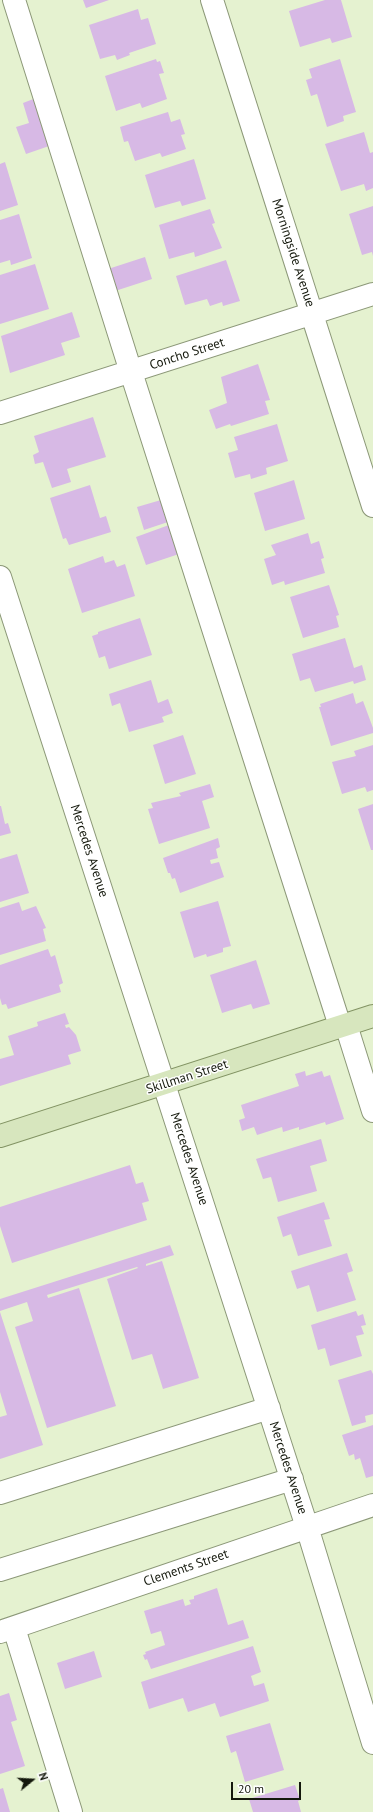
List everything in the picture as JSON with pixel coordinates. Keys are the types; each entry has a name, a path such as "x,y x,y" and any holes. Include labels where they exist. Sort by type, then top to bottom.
{"main road":[{"name":"Skillman Street","path":"0,1136 373,1016"}],"street":[{"path":"14,0 131,372 343,1025 373,1111"},
{"name":"Morningside Avenue","path":"212,0 373,506"},
{"name":"Concho Street","path":"0,413 373,294"},
{"name":"Mercedes Avenue","path":"0,577 292,1479 373,1743"},
{"path":"0,1493 269,1408"},
{"path":"0,1570 292,1479"},
{"name":"Clements Street","path":"7,1630 373,1505"},
{"path":"7,1630 71,1812"}],"building":[{"path":"83,0 109,0 86,8"},
{"path":"325,0 341,0 352,37 332,43 330,38 300,47 289,11"},
{"path":"138,9 141,20 148,18 156,44 129,53 130,55 117,60 115,55 100,59 89,25"},
{"path":"156,59 157,62 160,61 164,73 159,74 167,99 142,108 140,103 116,111 105,76"},
{"path":"340,59 356,112 343,116 344,121 327,127 317,94 311,96 306,80 312,78 309,69"},
{"path":"36,98 52,145 26,154 16,127 29,123 23,103"},
{"path":"168,112 171,122 180,119 185,134 181,135 186,149 162,157 160,153 135,161 128,141 124,142 120,127"},
{"path":"364,132 370,153 373,152 373,188 366,191 364,184 341,191 325,144"},
{"path":"194,159 206,199 182,206 180,201 155,208 145,175"},
{"path":"5,162 18,205 0,211 0,164"},
{"path":"373,206 373,256 372,252 362,255 349,214"},
{"path":"210,209 215,223 212,224 222,248 195,257 194,252 169,259 159,225"},
{"path":"19,214 32,258 11,265 10,260 0,263 0,220"},
{"path":"145,257 152,279 112,292 105,270"},
{"path":"226,260 240,301 223,306 222,302 210,306 207,299 185,305 176,276"},
{"path":"35,264 49,309 0,324 0,275"},
{"path":"72,312 80,337 61,343 65,355 10,373 1,336"},
{"path":"258,364 270,400 265,401 269,414 216,429 209,410 227,403 221,377"},
{"path":"93,417 106,457 67,469 71,482 52,488 43,462 35,464 33,455 39,452 34,436"},
{"path":"277,424 288,461 266,468 267,474 251,479 250,474 235,478 228,453 238,450 234,437"},
{"path":"294,480 305,519 265,531 254,493"},
{"path":"90,485 100,518 106,516 111,532 69,545 66,538 63,539 50,498"},
{"path":"161,500 168,522 144,530 137,507"},
{"path":"169,525 179,554 146,565 136,537"},
{"path":"308,533 311,544 319,541 324,558 321,559 325,573 285,585 284,581 272,585 264,559 276,555 271,545"},
{"path":"103,556 105,563 114,560 117,567 125,564 135,596 82,613 68,569"},
{"path":"329,585 339,615 336,616 339,627 303,638 290,597"},
{"path":"140,618 152,655 109,669 105,656 99,658 92,636 98,634 98,632"},
{"path":"345,638 354,668 362,665 366,680 354,684 353,681 315,692 310,678 300,681 292,654"},
{"path":"151,680 158,703 168,699 173,713 162,717 164,722 129,732 120,703 112,706 109,694"},
{"path":"353,693 356,704 363,701 373,728 373,733 331,746 319,707 321,707 320,704"},
{"path":"183,735 196,774 165,784 153,745"},
{"path":"373,745 373,790 367,792 365,787 342,794 332,762 356,756 354,751"},
{"path":"210,784 214,797 202,801 210,828 159,844 148,809 153,808 151,803 181,796 179,793"},
{"path":"373,804 373,850 371,850 358,809"},
{"path":"0,806 5,824 8,823 11,833 0,836"},
{"path":"218,838 220,847 216,849 218,858 210,860 211,864 219,862 224,877 180,893 175,878 172,879 170,873 168,873 163,858"},
{"path":"17,854 29,893 0,902 0,859"},
{"path":"218,901 231,946 223,948 223,952 207,957 206,954 194,958 180,912"},
{"path":"19,902 22,911 36,906 46,928 43,929 46,941 0,955 0,908"},
{"path":"48,949 51,957 55,955 63,983 59,985 61,992 8,1009 6,1004 2,1005 0,998 0,965"},
{"path":"256,960 270,1004 253,1009 251,1004 222,1013 210,975"},
{"path":"65,1013 69,1024 65,1025 66,1028 69,1027 76,1035 81,1051 68,1055 71,1064 0,1086 0,1059 14,1055 8,1036 38,1026 37,1022"},
{"path":"305,1071 306,1076 322,1071 324,1077 330,1075 344,1119 326,1125 325,1122 299,1130 299,1127 283,1132 282,1127 257,1135 254,1127 242,1131 239,1120 245,1118 241,1105 299,1086 295,1074"},
{"path":"321,1139 327,1161 310,1166 317,1191 278,1202 271,1177 263,1179 256,1159"},
{"path":"130,1165 136,1184 143,1182 149,1201 142,1203 147,1220 12,1263 0,1226 0,1207"},
{"path":"324,1202 330,1219 324,1220 332,1246 298,1256 291,1234 283,1237 277,1217"},
{"path":"170,1245 174,1255 146,1264 146,1266 162,1261 199,1378 163,1389 152,1354 132,1360 107,1279 138,1268 137,1267 47,1295 48,1298 79,1288 116,1406 47,1428 15,1327 33,1321 27,1302 0,1311 0,1299"},
{"path":"347,1253 353,1271 347,1273 356,1300 317,1312 309,1285 297,1289 291,1271"},
{"path":"356,1311 358,1316 363,1314 366,1325 361,1326 364,1334 356,1336 362,1356 330,1366 325,1348 318,1350 311,1325"},
{"path":"0,1312 43,1445 0,1459 0,1417 7,1415 0,1392"},
{"path":"371,1370 373,1374 373,1414 365,1416 366,1422 352,1426 338,1380"},
{"path":"373,1425 373,1476 366,1478 360,1458 355,1460 354,1454 349,1456 342,1435"},
{"path":"217,1588 228,1625 243,1620 249,1638 151,1669 147,1659 145,1660 143,1655 146,1654 145,1652 165,1645 161,1631 151,1634 144,1611 183,1599 185,1606 191,1604 189,1600 194,1599 194,1596"},
{"path":"253,1646 261,1672 251,1676 254,1686 264,1683 269,1701 220,1717 215,1703 188,1712 183,1698 149,1709 141,1682"},
{"path":"94,1651 102,1677 65,1689 57,1663"},
{"path":"9,1693 17,1720 11,1722 25,1766 0,1774 0,1696"},
{"path":"270,1723 284,1770 245,1782 236,1751 231,1753 226,1736"},
{"path":"295,1785 300,1800 298,1801 301,1812 253,1812 249,1799"},
{"path":"3,1788 10,1812 0,1812 0,1789"}]}
